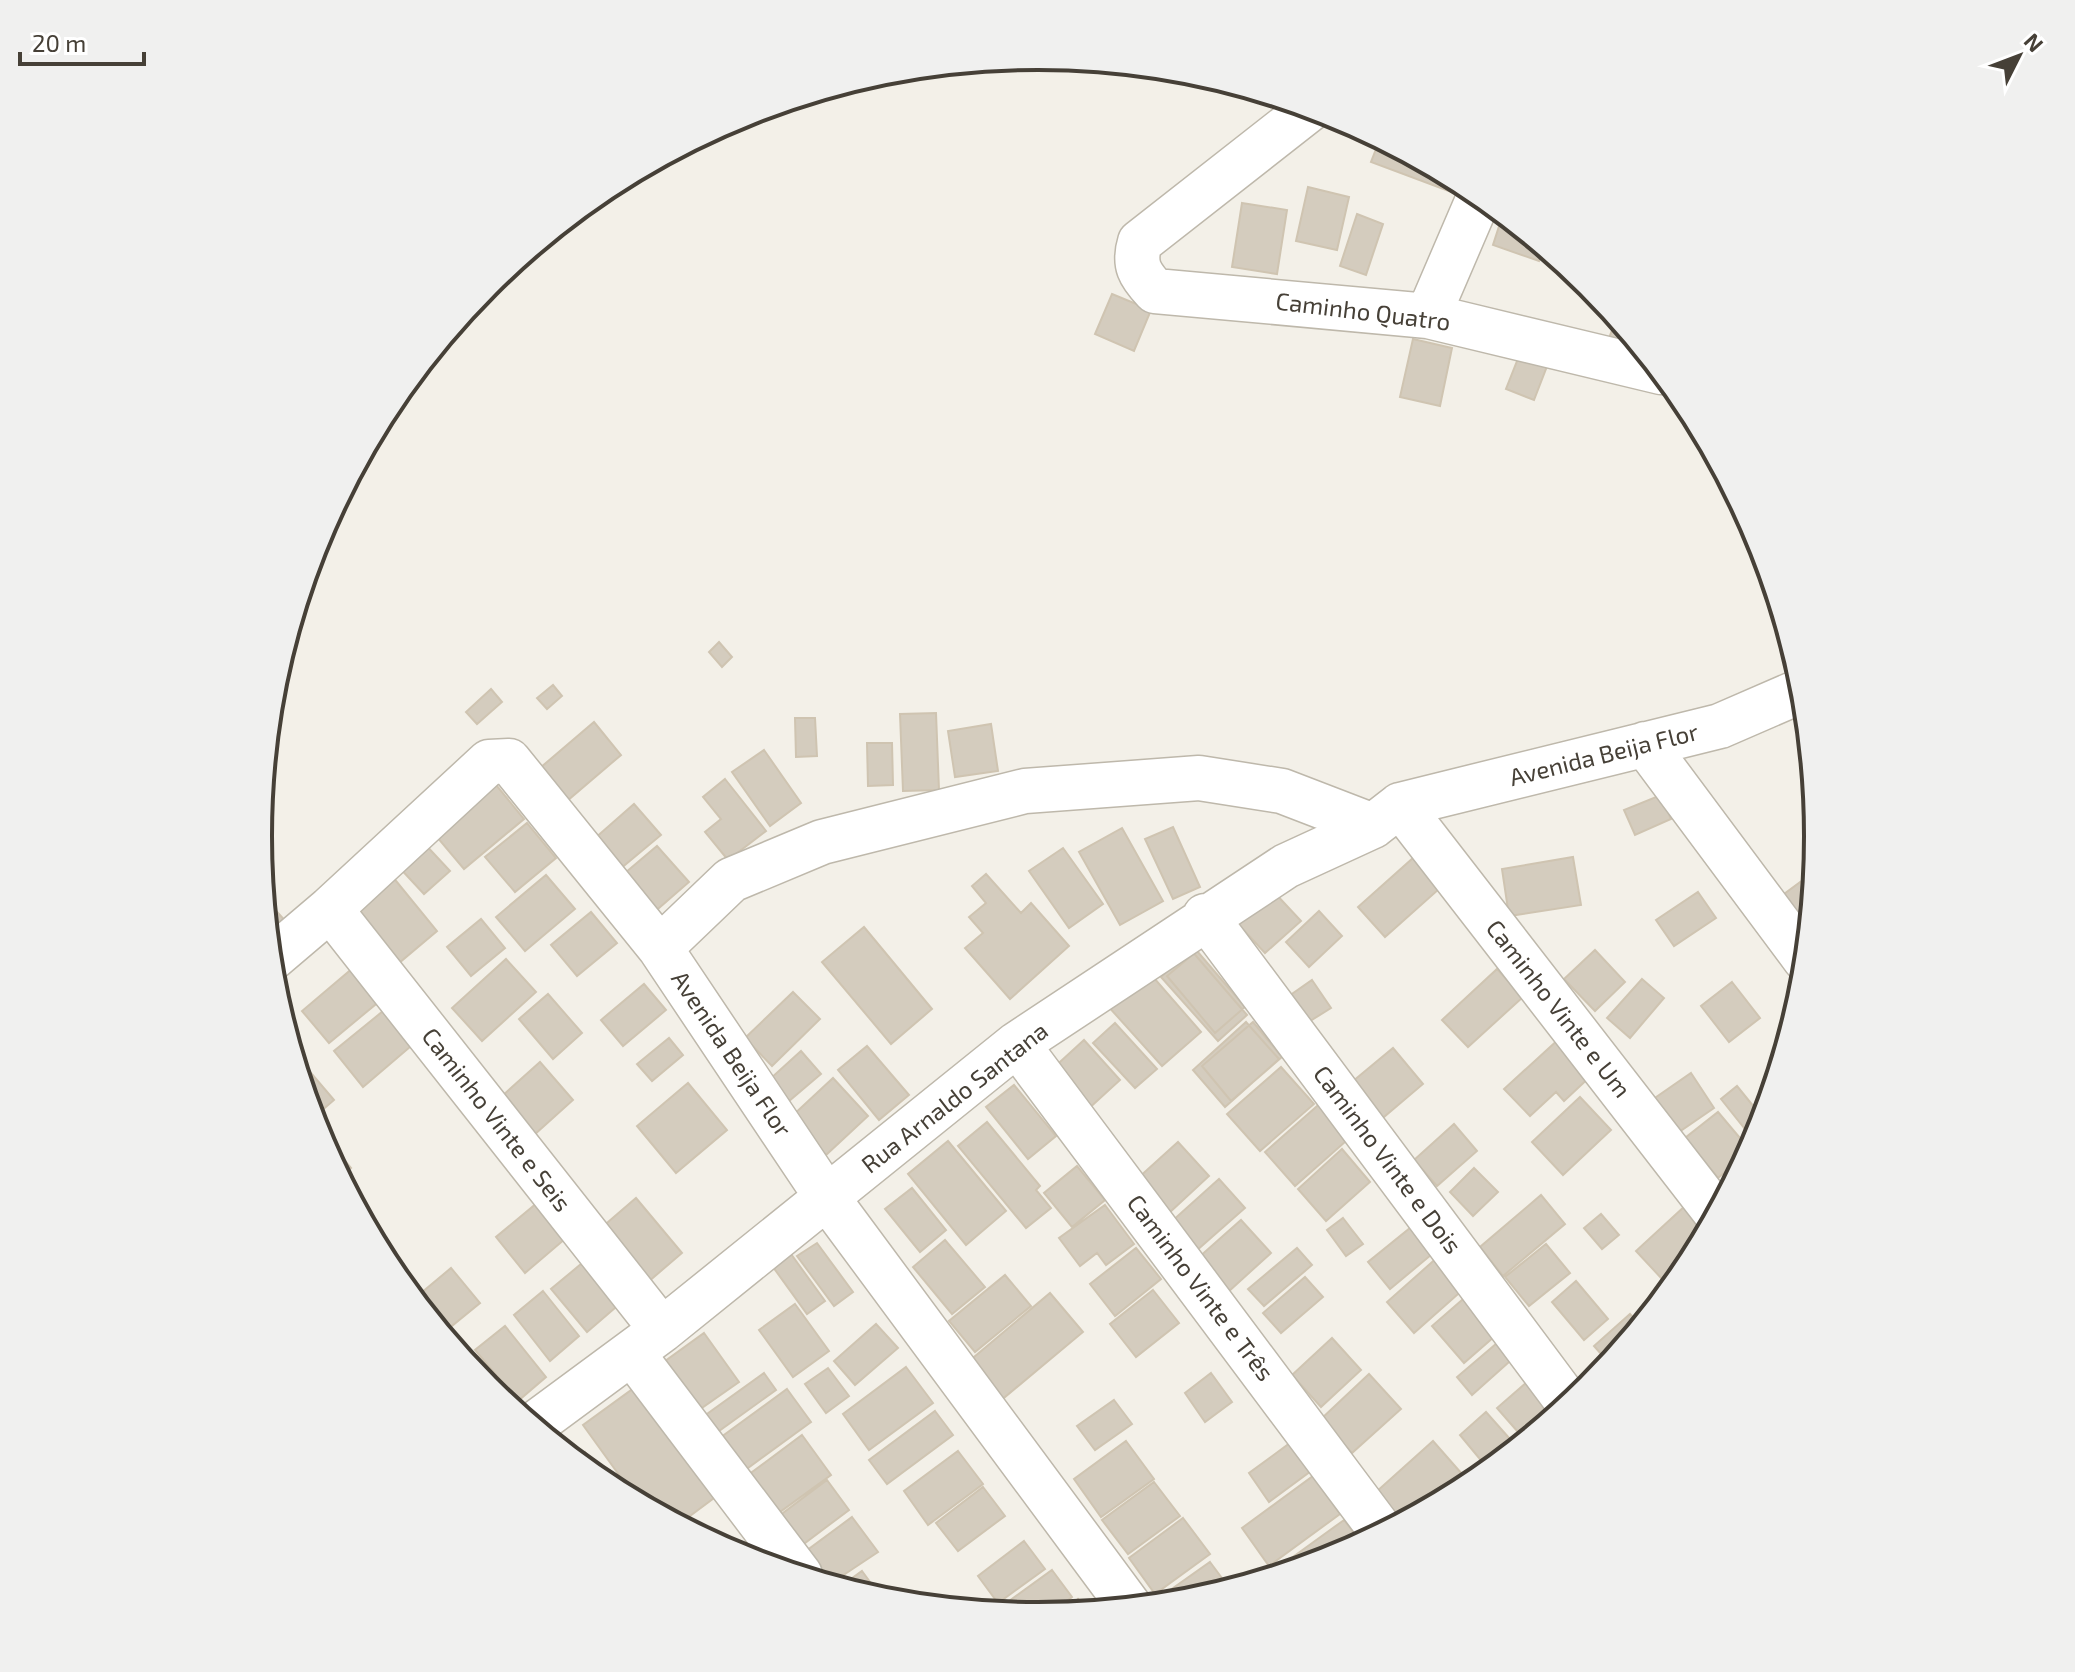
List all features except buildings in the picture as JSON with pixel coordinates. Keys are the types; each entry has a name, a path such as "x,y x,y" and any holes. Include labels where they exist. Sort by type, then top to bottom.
{"street":[{"name":"Caminho Quatro","path":"1300,117 1140,242 1135,258 1139,275 1155,291 1428,316 1643,368"},
{"path":"1428,316 1475,207"},
{"name":"Avenida Beija Flor","path":"1386,816 1720,726 1790,695"},
{"path":"1645,744 1795,946"},
{"name":"Avenida Beija Flor","path":"280,951 489,762 509,761 660,948 828,1199 1122,1597"},
{"path":"660,948 731,880 822,842 1025,791 1199,778 1282,791 1386,816"},
{"name":"Rua Arnaldo Santana","path":"541,1419 647,1342 1017,1044 1205,916 1286,866 1386,816"},
{"name":"Caminho Vinte e Um","path":"1386,816 1709,1204"},
{"name":"Caminho Vinte e Seis","path":"330,909 647,1342 791,1561"},
{"name":"Caminho Vinte e Dois","path":"1205,916 1562,1394"},
{"name":"Caminho Vinte e Três","path":"1017,1044 1375,1523"}]}
